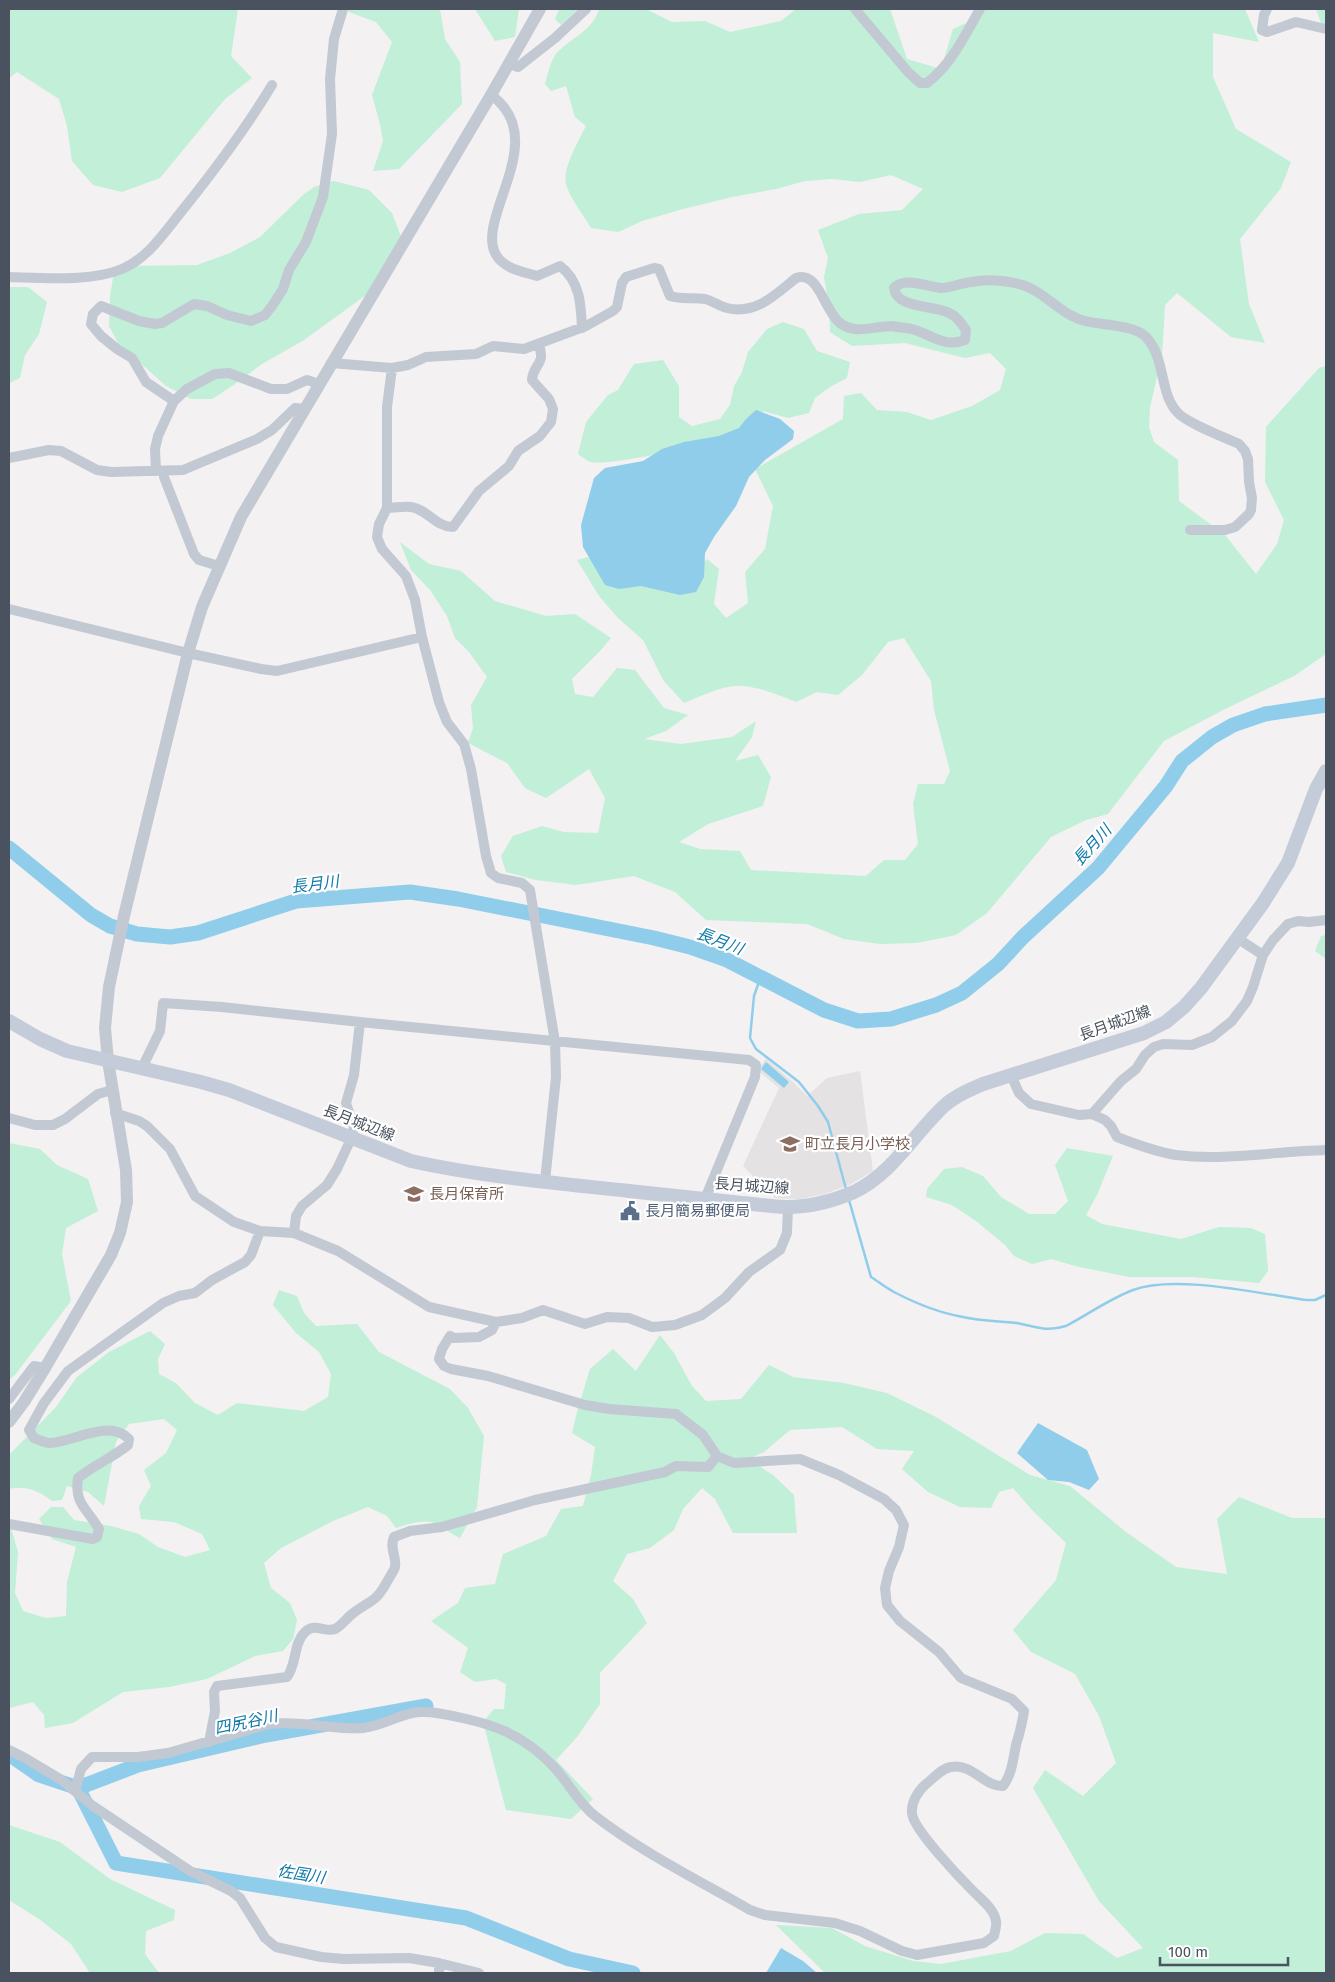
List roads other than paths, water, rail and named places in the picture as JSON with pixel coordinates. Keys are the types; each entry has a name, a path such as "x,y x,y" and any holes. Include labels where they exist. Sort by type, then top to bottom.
{"main road":[{"name":"長月城辺線","path":"9,1021 40,1039 67,1051 229,1090 351,1139 411,1161 432,1166 544,1181 788,1207 826,1202 854,1192 871,1182 887,1168 944,1106 963,1092 1144,1033 1166,1022 1184,1007 1201,988 1263,903 1288,863 1316,789 1326,771"}],"street":[{"path":"174,401 146,382 132,358 101,336 91,324 93,314 101,306 139,321 155,324 162,323 194,304 206,306 227,315 251,321 265,315 283,289 289,270 306,242 323,197 332,134 330,79 334,39 343,9"},
{"path":"9,1422 45,1368 111,1254 120,1233 127,1202 126,1170 115,1113 108,1061 105,1028 108,986 188,653 202,607 241,517 492,95 540,9"},
{"path":"509,64 518,67 555,38 586,9"},
{"path":"855,9 908,72 920,83 927,83 939,74 959,46 980,9"},
{"path":"1267,9 1261,26 1262,30 1267,32 1296,22 1326,29"},
{"path":"9,276 46,278 87,277 120,270 134,264 155,244 221,162 272,85"},
{"path":"492,95 502,103 515,131 516,142 509,178 492,230 492,248 500,259 514,269 538,276 560,266 565,270 578,289 581,301 582,328"},
{"path":"331,363 392,368 408,365 426,357 476,354 493,346 524,349 539,345 582,328 613,311 617,307 622,283 626,277 654,268 659,269 663,274 670,296 678,299 695,298 707,300 726,308 744,310 759,306 796,278 802,276 810,278 816,285 833,317 847,328 862,330 891,326 915,330 938,340 955,344 965,340 966,330 956,316 948,311 916,305 899,299 894,288 898,284 906,282 943,288 972,281 990,280 1021,284 1083,321 1135,330 1146,336 1156,352 1172,404 1178,414 1238,444 1245,451 1248,459 1248,482 1252,498 1249,514 1235,527 1225,530 1190,530"},
{"path":"387,508 410,506 420,510 445,527 453,526 479,491 509,466 518,451 540,436 551,422 553,409 549,399 532,380 532,373 540,363 542,355 539,345"},
{"path":"392,368 387,407 387,508 379,524 377,537 382,549 406,576 416,600 422,637 439,702 447,722 464,744 471,769 486,856 491,873 498,878 522,883 530,890 555,1042 556,1077 544,1181"},
{"path":"219,566 199,560 194,554 160,471 155,449 158,436 174,401 187,389 215,374 222,373 240,376 271,389 287,389 307,380 319,384"},
{"path":"9,458 48,450 61,451 97,470 111,472 183,470 272,430 295,408 305,409"},
{"path":"9,609 188,653 262,669 277,670 422,637"},
{"path":"1092,1114 1121,1081 1136,1069 1145,1055 1154,1047 1163,1044 1192,1045 1212,1037 1232,1022 1253,988 1263,955 1273,940 1288,924 1298,921 1326,920"},
{"path":"1237,938 1263,955"},
{"path":"142,1068 160,1031 163,1003 222,1007 555,1042 749,1060 756,1065 755,1077 706,1199"},
{"path":"294,1233 296,1216 302,1206 327,1186 338,1169 351,1139 354,1127 346,1103 354,1076 360,1022"},
{"path":"1011,1075 1019,1093 1031,1104 1080,1115 1092,1114 1105,1120 1117,1137 1174,1154 1213,1157 1326,1150"},
{"path":"9,1118 53,1126 98,1094 112,1090"},
{"path":"115,1113 139,1121 170,1149 195,1196 234,1222 260,1231 294,1233 338,1251 429,1307 496,1322 522,1318 543,1310 585,1324 608,1317 629,1318 652,1327 675,1326 702,1315 725,1298 749,1272 780,1250 787,1233 788,1207"},
{"path":"9,1524 93,1539 97,1537 99,1529 92,1516 78,1500 76,1492 78,1478 90,1468 118,1453 128,1445 128,1439 123,1434 98,1431 49,1443 34,1438 29,1430 44,1403 68,1371 163,1303 180,1296 195,1293 212,1280 245,1262 251,1256 260,1231"},
{"path":"75,1791 81,1769 92,1757 138,1757 168,1753 269,1724 286,1722 362,1728 421,1712 452,1716 501,1729 518,1737 555,1767 582,1805 594,1815 638,1846 750,1910 765,1915 835,1923 902,1951 917,1955 984,1943 994,1936 996,1922 992,1912 957,1875 917,1826 911,1815 914,1799 924,1786 944,1769 953,1766 969,1769 995,1787 1003,1786 1010,1778 1022,1730 1024,1711 1012,1698 961,1678 939,1652 900,1621 888,1605 884,1588 904,1525 896,1510 884,1499 839,1475 800,1459 734,1463 717,1456 703,1435 676,1414 609,1409 585,1405 488,1376 444,1366 439,1359 442,1348 450,1336 454,1338 480,1337 492,1330 496,1322"},
{"path":"9,1399 34,1366 45,1368"},
{"path":"209,1742 214,1711 214,1692 217,1686 286,1677 290,1672 297,1645 306,1631 319,1627 329,1630 335,1629 381,1594 395,1566 391,1544 394,1537 410,1531 442,1526 535,1500 665,1472 676,1466 708,1467 717,1456"},
{"path":"9,1750 75,1791 93,1806 160,1852 190,1871 231,1891 240,1898 265,1938 276,1947 344,1959 409,1958 439,1968 479,1973"}],"water":[{"path":"756,410 780,419 794,431 793,439 765,460 749,477 736,506 705,553 704,577 696,592 680,595 641,586 619,589 605,585 583,547 581,525 594,478 605,468 643,461 662,449 684,442 719,436 739,428"},
{"path":"766,1062 789,1082 784,1088 761,1069"},
{"path":"1038,1423 1087,1450 1099,1479 1089,1490 1069,1482 1048,1480 1017,1453"},
{"path":"781,1948 803,1961 817,1973 766,1973"}],"waterway":[{"name":"長月川","path":"9,848 91,915 110,926 137,934 170,937 198,933 296,901 410,892 458,899 654,938 690,947 727,960 824,1010 858,1021 891,1019 936,1005 962,993 998,964 1023,937 1098,868 1166,786 1182,761 1212,737 1233,725 1265,714 1326,705"},
{"path":"761,976 754,996 750,1038 756,1049 799,1082 818,1106 828,1122 846,1189"},
{"path":"849,1200 871,1277 891,1290 919,1304 945,1313 969,1318 1017,1323 1041,1328 1059,1328 1066,1326 1125,1293 1151,1286 1171,1284 1218,1287 1306,1300 1315,1300 1326,1295"},
{"name":"四尻谷川","path":"78,1788 138,1765 266,1735 426,1706"},
{"name":"佐国川","path":"9,1754 39,1775 78,1788 116,1863 466,1918 569,1959 633,1973"}],"place":[{"name":"町立長月小学校","path":"790,1144"},
{"name":"長月保育所","path":"414,1194"},
{"name":"長月簡易郵便局","path":"630,1211"}]}
